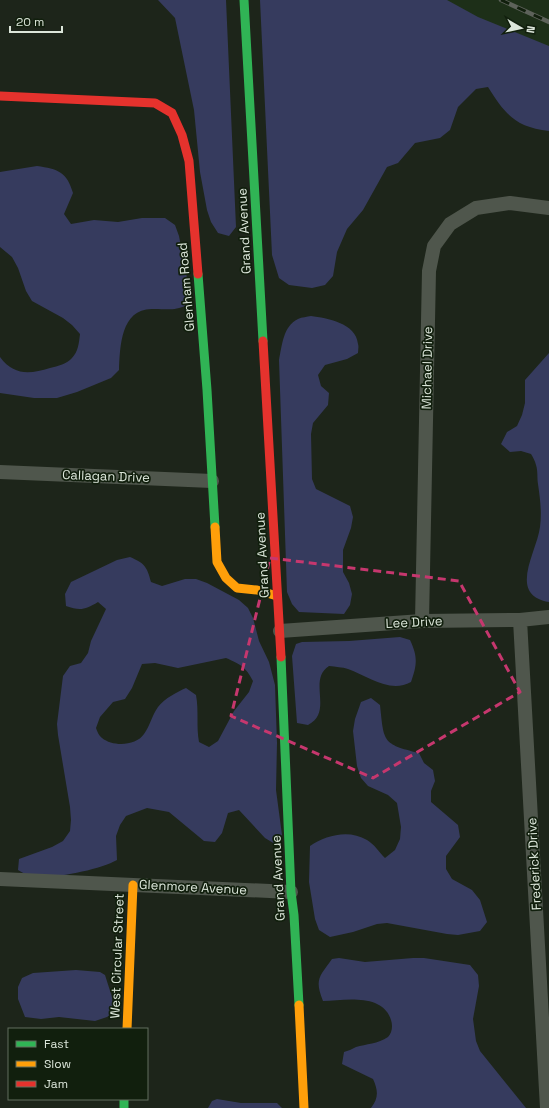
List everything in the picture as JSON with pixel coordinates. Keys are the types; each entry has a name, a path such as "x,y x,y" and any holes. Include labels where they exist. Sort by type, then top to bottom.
{"street":[{"name":"Grand Avenue","path":"244,0 280,631 291,892 304,1108"},
{"name":"Glenham Road","path":"0,96 155,103 172,113 182,135 189,161 207,390 217,562 226,578 237,588 257,590 277,596"},
{"name":"Michael Drive","path":"422,621 429,271 434,246 450,224 476,208 510,203 549,208"},
{"name":"Callagan Drive","path":"0,472 212,480"},
{"name":"Lee Drive","path":"280,631 422,621 520,620 549,617"},
{"name":"Frederick Drive","path":"520,620 547,1045 547,1108"},
{"name":"Glenmore Avenue","path":"0,879 291,892"},
{"name":"West Circular Street","path":"127,1028 133,884"}],"highlighted area":[{"path":"270,558 459,581 520,692 373,778 231,716"}],"shaded area":[{"path":"158,0 226,0 236,227 229,236 218,233 211,222 207,210 200,172 194,110 175,18"},
{"path":"260,0 447,0 478,17 549,46 549,131 528,126 512,118 500,105 488,87 476,89 458,107 450,130 440,138 415,143 398,163 387,167 363,210 347,229 337,252 333,276 325,285 312,288 289,285 279,278 272,255"},
{"path":"431,0 549,0 549,56"},
{"path":"37,166 56,170 68,180 73,193 64,214 71,224 94,220 118,222 142,218 165,218 175,225 179,236 190,294 187,305 182,307 143,310 135,314 124,330 120,350 119,370 111,378 77,392 57,398 34,398 0,393 0,357 11,368 23,372 43,370 68,362 76,353 79,341 80,334 72,325 63,318 32,301 26,291 18,268 12,257 0,247 0,172"},
{"path":"311,316 332,320 346,326 356,337 358,346 358,353 347,359 325,365 318,375 321,386 329,393 328,405 313,423 311,434 312,479 316,489 350,506 353,517 351,528 343,550 343,572 349,583 352,594 350,605 344,614 299,612 292,604 287,592 279,360 282,343 289,326 298,319"},
{"path":"549,353 549,602 536,598 529,591 527,582 530,560 538,537 541,521 536,464 531,454 521,451 510,452 501,444 507,432 517,426 522,415 525,403 525,380"},
{"path":"130,557 139,561 148,572 151,582 162,586 185,579 196,579 207,583 239,600 248,608 253,618 259,641 269,662 275,685 277,743 276,790 282,835 275,844 265,838 239,810 228,813 222,833 215,842 204,841 169,812 147,808 126,816 120,825 116,836 117,860 87,871 50,877 30,876 18,870 19,859 52,847 63,841 70,831 70,807 57,724 63,676 70,666 81,663 88,653 91,641 106,609 98,602 82,609 75,609 66,606 65,594 71,582 117,560","holes":["226,658 239,664 245,669 253,681 249,692 234,711 218,741 209,747 199,742 196,695 186,688 171,696 161,704 156,710 144,734 136,741 124,744 112,743 102,738 98,733 96,728 100,717 113,702 125,699 132,688 142,664 155,663 178,668"]},
{"path":"400,637 410,640 414,651 416,661 411,682 395,686 387,685 348,669 329,666 323,672 320,679 319,712 315,719 308,725 297,723 292,656 296,644 302,642 349,641"},
{"path":"371,698 380,705 384,734 387,740 391,744 398,747 419,753 424,763 433,770 435,781 431,791 431,802 458,825 460,837 446,856 446,869 452,879 472,890 480,900 487,922 480,931 458,935 387,923 377,924 353,932 330,937 319,930 315,919 309,882 310,846 330,836 345,834 353,835 370,842 385,858 395,850 400,839 401,827 397,803 388,795 368,786 361,778 357,766 353,731 355,719 361,702"},
{"path":"339,958 365,962 424,958 470,965 478,975 479,986 473,1019 476,1041 480,1051 526,1108 371,1108 377,1094 373,1079 342,1064 344,1052 356,1047 372,1044 388,1037 391,1031 392,1022 387,1011 372,1002 352,999 323,1001 319,988 320,978 332,959"},
{"path":"76,970 100,972 105,975 112,997 113,1009 111,1014 95,1021 59,1017 41,1019 25,1017 18,999 18,987 22,978 33,973"},
{"path":"217,1099 241,1103 277,1103 282,1108 208,1108 212,1101"}],"railway":[{"path":"501,0 549,22"}],"traffic: fast":[{"path":"244,0 263,341"},
{"path":"198,274 207,390 215,527"},
{"path":"281,657 291,892 294,915 299,1005"},
{"path":"124,1100 124,1108"}],"traffic: slow":[{"path":"215,527 217,562 226,578 237,588 257,590 277,596"},
{"path":"127,1028 133,885"},
{"path":"299,1005 304,1108"}],"traffic: jam":[{"path":"0,96 155,103 172,113 182,135 189,161 198,274"},
{"path":"263,341 281,657"}]}
